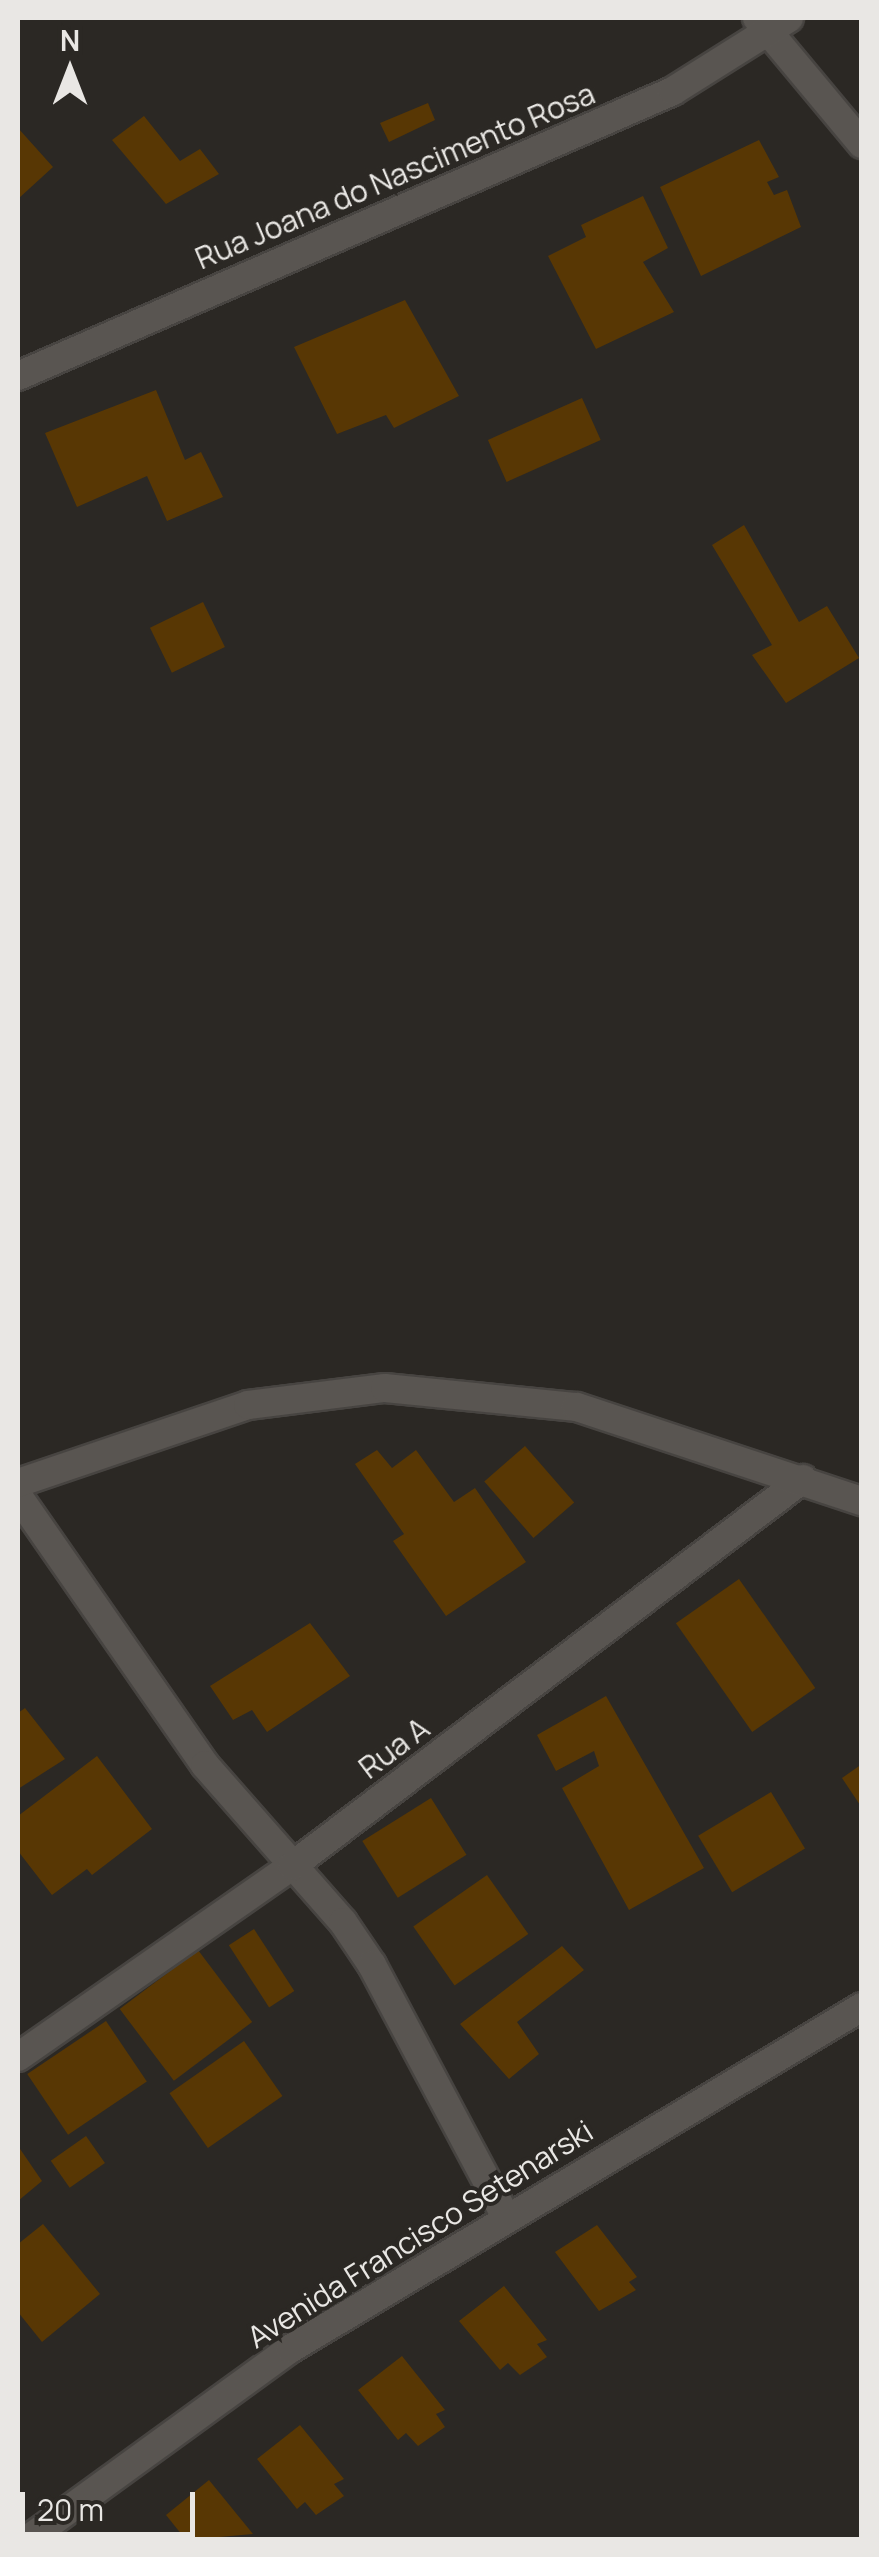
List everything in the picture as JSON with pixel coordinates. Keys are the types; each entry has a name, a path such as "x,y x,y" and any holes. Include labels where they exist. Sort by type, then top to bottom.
{"street":[{"path":"772,23 862,144"},
{"name":"Rua Joana do Nascimento Rosa","path":"18,376 673,91 772,23"},
{"path":"18,1483 248,1405 385,1388 577,1407 861,1502"},
{"name":"Rua A","path":"18,2057 292,1866 803,1480"},
{"path":"18,1496 205,1765 372,1965 506,2214"},
{"name":"Avenida Francisco Setenarski","path":"27,2540 290,2349 506,2214 862,2007"}],"building":[{"path":"428,103 435,120 389,142 380,123"},
{"path":"144,116 180,161 200,149 219,174 166,204 112,140"},
{"path":"18,128 53,167 18,199"},
{"path":"759,140 779,177 767,182 774,195 787,190 801,227 701,276 660,187"},
{"path":"643,196 668,248 643,262 674,312 596,349 548,256 586,237 581,225"},
{"path":"405,300 459,396 394,428 386,415 337,434 294,347"},
{"path":"156,390 185,460 201,452 223,497 167,521 147,476 77,507 45,433"},
{"path":"582,398 601,440 507,482 488,440"},
{"path":"744,525 799,622 827,606 859,658 786,703 752,655 772,645 712,545"},
{"path":"203,602 225,647 172,673 150,628"},
{"path":"525,1446 574,1503 533,1538 484,1481"},
{"path":"377,1450 392,1468 416,1450 454,1502 475,1488 526,1562 446,1616 393,1541 404,1534 355,1464"},
{"path":"739,1579 815,1688 752,1732 676,1623"},
{"path":"310,1623 350,1676 267,1732 252,1710 233,1720 210,1686"},
{"path":"606,1696 704,1868 629,1910 562,1788 599,1766 594,1751 556,1771 537,1735"},
{"path":"25,1708 65,1759 18,1789 18,1713"},
{"path":"97,1756 152,1829 92,1875 87,1869 52,1895 18,1851 18,1816"},
{"path":"862,1764 862,1808 842,1778"},
{"path":"771,1792 805,1849 732,1892 698,1836"},
{"path":"431,1798 467,1855 398,1898 362,1841"},
{"path":"487,1875 528,1934 455,1986 413,1927"},
{"path":"254,1929 294,1991 269,2007 229,1945"},
{"path":"562,1946 584,1970 517,2022 539,2054 509,2079 460,2024"},
{"path":"198,1950 252,2022 174,2081 120,2009"},
{"path":"106,2021 147,2082 68,2135 27,2074"},
{"path":"244,2041 282,2096 208,2148 169,2093"},
{"path":"86,2136 105,2163 70,2188 51,2161"},
{"path":"18,2146 42,2181 18,2201"},
{"path":"43,2224 100,2294 42,2342 18,2312 18,2244"},
{"path":"597,2225 637,2277 629,2282 636,2290 599,2311 555,2252"},
{"path":"504,2286 547,2340 537,2344 547,2357 520,2375 508,2363 500,2370 459,2321"},
{"path":"402,2356 445,2410 436,2414 445,2427 418,2446 406,2433 398,2440 358,2390"},
{"path":"300,2425 344,2479 334,2484 344,2496 316,2515 305,2502 297,2509 257,2459"},
{"path":"209,2480 253,2534 186,2540 166,2515"}]}
